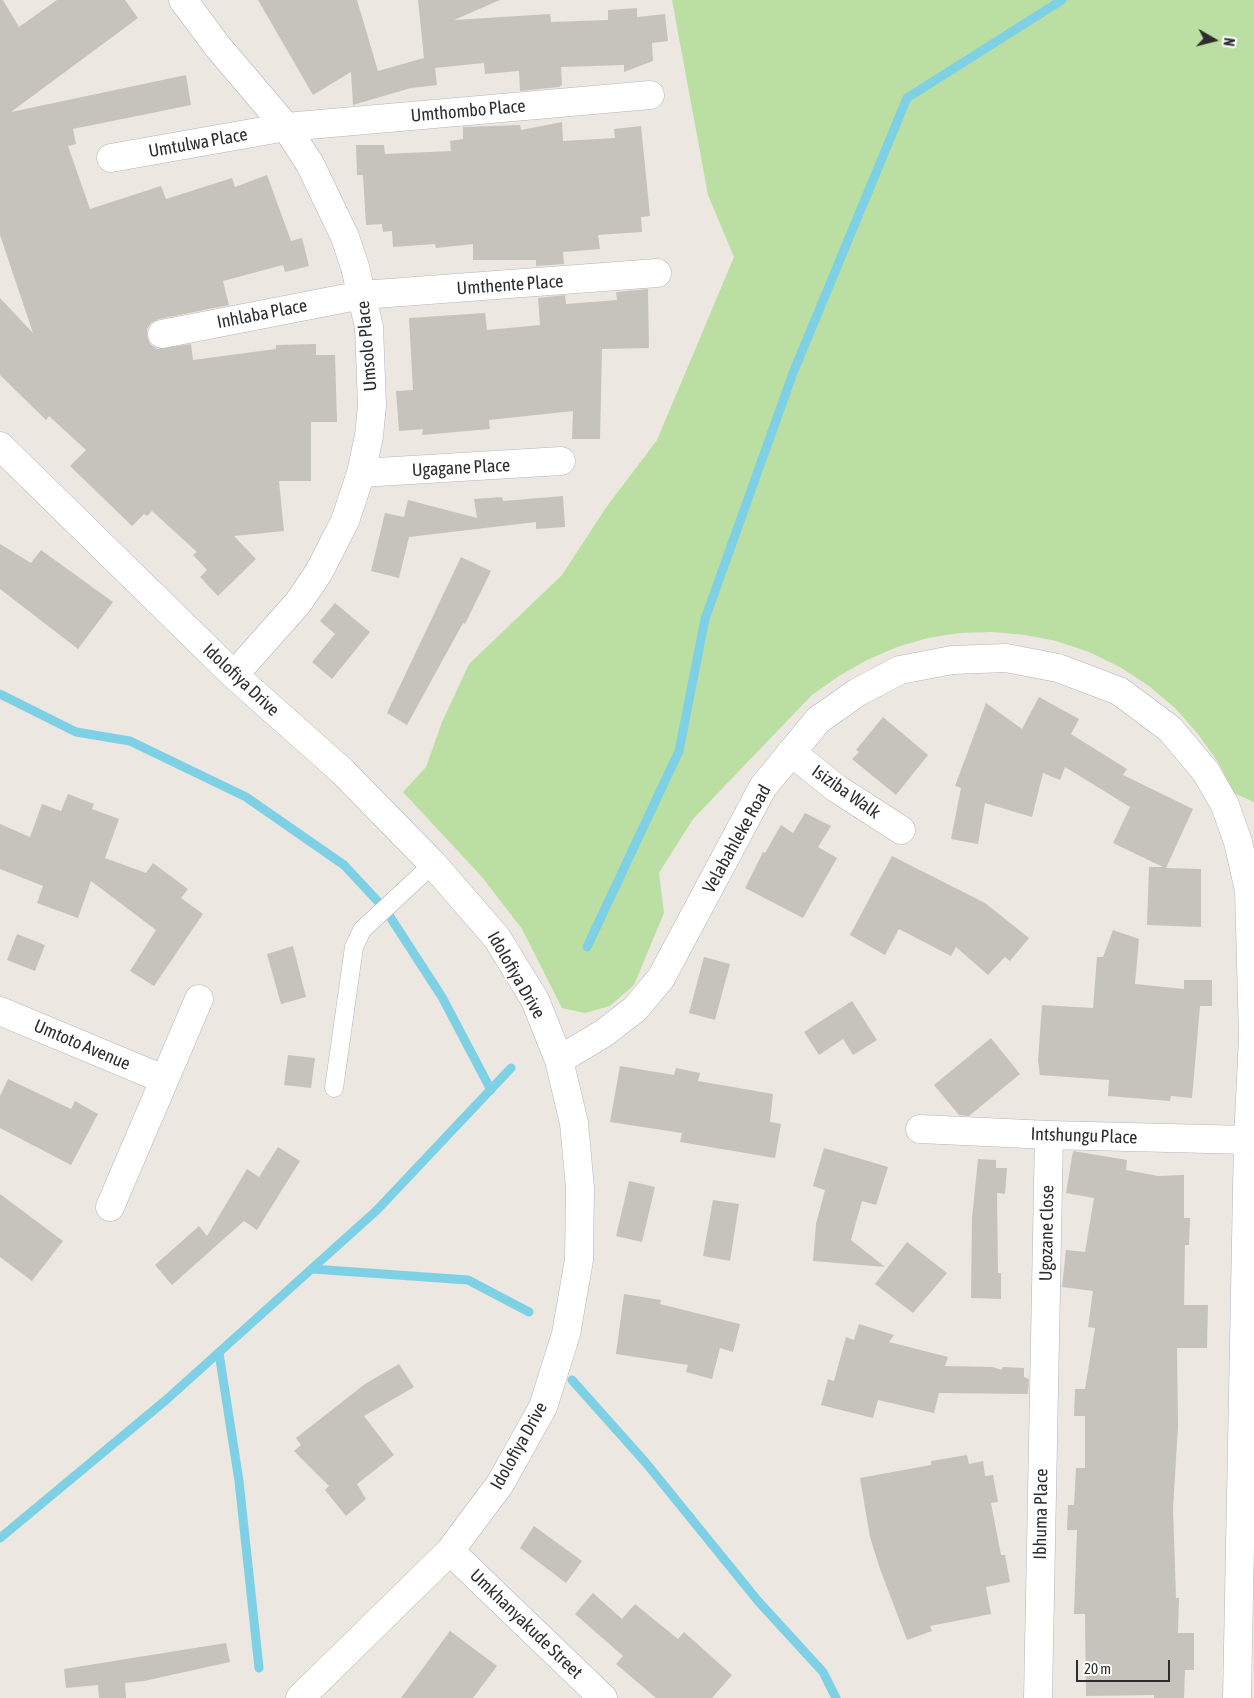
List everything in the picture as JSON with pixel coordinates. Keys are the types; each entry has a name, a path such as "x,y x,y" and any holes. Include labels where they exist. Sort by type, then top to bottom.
{"street":[{"name":"Umsolo Place","path":"183,0 218,47 286,127 310,164 330,201 346,237 369,327 372,405 369,436 361,473 345,521 319,572 298,602 234,675"},
{"name":"Umthombo Place","path":"286,127 650,95"},
{"name":"Umtulwa Place","path":"110,158 286,127"},
{"name":"Umthente Place","path":"362,295 657,273"},
{"name":"Inhlaba Place","path":"162,334 362,295"},
{"name":"Idolofiya Drive","path":"0,446 234,675 342,771 433,864 497,938 535,1000 559,1060 574,1123 580,1188 579,1260 566,1334 543,1407 500,1484 450,1551 300,1698"},
{"name":"Ugagane Place","path":"361,473 561,461"},
{"name":"Velabahleke Road","path":"559,1060 604,1033 635,1009 661,978 763,787 818,720 858,692 900,670 952,660 1006,658 1058,668 1118,691 1170,729 1206,772 1225,805 1238,842 1249,890 1253,1037 1248,1140 1237,1698"},
{"name":"Isiziba Walk","path":"791,752 836,788 901,830"},
{"path":"110,1207 199,998"},
{"name":"Umtoto Avenue","path":"0,1011 163,1079"},
{"name":"Intshungu Place","path":"920,1129 1049,1135 1248,1140"},
{"name":"Ugozane Close","path":"1045,1331 1049,1135"},
{"name":"Ibhuma Place","path":"1038,1698 1045,1331"},
{"name":"Umkhanyakude Street","path":"450,1551 603,1698"}],"lane":[{"path":"334,1088 354,947 362,930 433,864"}],"green space":[{"path":"672,0 1254,0 1254,802 1234,793 1218,762 1198,734 1175,708 1149,686 1120,667 1089,652 1056,641 1025,635 992,632 960,633 928,638 897,647 867,660 839,676 812,695 693,819 659,873 664,913 634,985 610,1006 585,1013 562,1008 522,929 482,877 403,792 426,767 442,722 469,664 562,575 605,509 657,440 734,257 708,195"}],"building":[{"path":"0,0 3,0 19,27 57,0 125,0 138,18 11,112 186,75 191,105 73,129 76,144 68,146 90,209 161,186 166,199 232,178 235,187 267,175 291,241 302,238 309,266 285,272 283,265 223,281 229,305 159,319 151,323 147,329 150,344 157,349 191,344 193,360 276,349 276,345 316,344 316,355 335,355 337,422 311,422 311,481 279,481 284,531 234,536 256,559 218,596 200,577 207,570 193,555 197,552 152,511 147,516 144,514 132,526 70,466 86,450 49,416 46,420 0,375 0,298 33,333 0,235"},
{"path":"258,0 357,0 378,71 424,58 418,0 500,0 454,20 550,14 551,22 608,20 608,10 637,8 637,17 665,14 668,41 652,43 653,61 624,72 624,65 561,67 562,85 559,87 520,91 519,71 485,74 484,63 435,68 437,85 411,88 353,105 351,72 313,95"},
{"path":"562,122 563,141 615,138 614,129 641,126 650,216 641,217 642,232 598,235 600,249 563,252 564,264 536,266 536,260 473,260 473,244 436,248 435,244 393,247 392,231 383,232 382,224 366,225 363,175 357,175 356,145 384,145 385,154 451,151 450,141 463,139 463,127 520,125 521,130"},
{"path":"648,289 649,348 602,349 600,439 572,439 573,411 489,420 490,429 422,435 423,429 399,431 396,391 413,390 409,318 485,313 487,330 540,325 538,298 565,295 566,304 617,300 616,292"},
{"path":"563,496 565,527 536,529 536,522 409,537 399,578 371,571 385,513 404,517 408,500 477,518 474,499 502,497 503,501"},
{"path":"0,544 31,563 41,550 113,602 78,649 0,589"},
{"path":"461,557 491,571 465,624 463,623 407,725 387,713"},
{"path":"335,603 370,632 332,679 312,662 335,634 320,621"},
{"path":"1039,697 1079,719 1071,734 1127,769 1123,775 1193,809 1166,868 1201,869 1201,927 1147,925 1149,867 1163,867 1113,843 1130,807 1065,767 1060,780 1043,773 1032,817 985,803 978,844 951,839 961,788 955,786 986,703 1022,729"},
{"path":"883,717 928,755 896,795 852,759 859,752 856,750"},
{"path":"68,794 94,804 92,809 119,819 105,858 146,873 153,863 188,889 181,898 203,914 154,986 130,971 156,930 91,881 78,918 37,903 43,886 0,869 0,824 30,837 42,804 61,811"},
{"path":"805,813 831,826 818,847 837,858 803,918 745,888 763,852 765,853 781,825 793,833"},
{"path":"892,856 985,903 1029,938 1010,961 1005,957 988,975 956,947 951,956 899,929 885,955 850,935"},
{"path":"1113,930 1139,939 1135,984 1184,989 1184,980 1212,980 1212,1006 1200,1006 1192,1098 1171,1096 1170,1101 1108,1096 1109,1080 1040,1075 1038,1061 1042,1005 1093,1008 1097,957 1103,957"},
{"path":"17,934 45,945 35,971 7,960"},
{"path":"293,946 306,997 281,1004 267,954"},
{"path":"704,957 730,964 715,1020 689,1013"},
{"path":"852,1001 877,1040 853,1055 843,1039 819,1055 804,1032"},
{"path":"991,1038 1020,1074 969,1116 959,1115 934,1085"},
{"path":"288,1055 315,1058 311,1088 284,1085"},
{"path":"620,1066 674,1075 676,1068 700,1073 698,1081 773,1094 770,1122 781,1124 775,1158 680,1142 682,1133 610,1122"},
{"path":"8,1079 71,1109 75,1101 98,1114 71,1165 0,1128 0,1096"},
{"path":"278,1147 300,1161 257,1230 244,1221 172,1285 155,1265 199,1226 207,1236 247,1169 259,1177"},
{"path":"824,1148 888,1167 876,1205 862,1201 851,1240 885,1267 813,1261 816,1224 825,1190 813,1186"},
{"path":"1073,1151 1127,1160 1126,1170 1158,1176 1184,1175 1184,1218 1190,1218 1189,1245 1185,1245 1184,1305 1208,1305 1207,1348 1177,1348 1178,1427 1173,1508 1176,1598 1179,1598 1178,1633 1194,1633 1194,1670 1185,1670 1184,1698 1154,1698 1154,1695 1086,1696 1085,1614 1074,1614 1077,1530 1067,1530 1068,1505 1074,1505 1076,1468 1085,1468 1085,1416 1074,1416 1075,1389 1085,1389 1095,1328 1088,1327 1093,1291 1062,1287 1066,1250 1085,1252 1094,1198 1066,1193"},
{"path":"978,1159 996,1160 996,1168 1007,1168 1005,1194 997,1193 998,1273 1001,1273 1001,1299 971,1298 972,1218"},
{"path":"629,1181 655,1187 642,1242 616,1236"},
{"path":"0,1194 63,1241 32,1281 0,1257"},
{"path":"713,1200 739,1204 730,1261 703,1256"},
{"path":"907,1242 947,1273 913,1313 875,1284"},
{"path":"624,1294 661,1300 660,1304 740,1324 733,1352 720,1348 712,1379 686,1372 688,1365 616,1354"},
{"path":"859,1324 894,1335 889,1342 948,1357 945,1366 993,1367 1001,1370 1003,1367 1024,1368 1024,1377 1029,1379 1028,1394 939,1393 934,1413 878,1400 873,1418 821,1405 828,1379 834,1381 846,1337 854,1340"},
{"path":"399,1364 414,1387 364,1416 394,1455 357,1484 366,1499 346,1516 325,1490 329,1486 294,1451 301,1445 296,1438 365,1384"},
{"path":"967,1455 969,1464 983,1461 985,1476 993,1475 998,1502 991,1503 1001,1555 1005,1555 1010,1582 986,1587 991,1614 930,1626 932,1631 907,1640 870,1537 860,1478 931,1465 931,1461"},
{"path":"534,1526 582,1561 566,1583 520,1548"},
{"path":"593,1593 622,1619 635,1604 678,1639 684,1632 732,1675 712,1698 656,1698 616,1664 623,1656 575,1614"},
{"path":"450,1631 497,1666 473,1698 401,1698"},
{"path":"226,1643 230,1662 144,1681 125,1683 126,1698 99,1698 98,1685 66,1688 64,1669"}],"waterway":[{"path":"587,947 679,751 705,619 793,373 907,98 1062,0"},
{"path":"0,694 76,732 130,741 246,797 344,865 385,909 442,997 491,1090"},
{"path":"0,1538 166,1400 377,1210 511,1068"},
{"path":"312,1269 468,1280 529,1312"},
{"path":"219,1353 239,1481 259,1668"},
{"path":"572,1380 646,1463 758,1601 823,1672 836,1698"}]}
